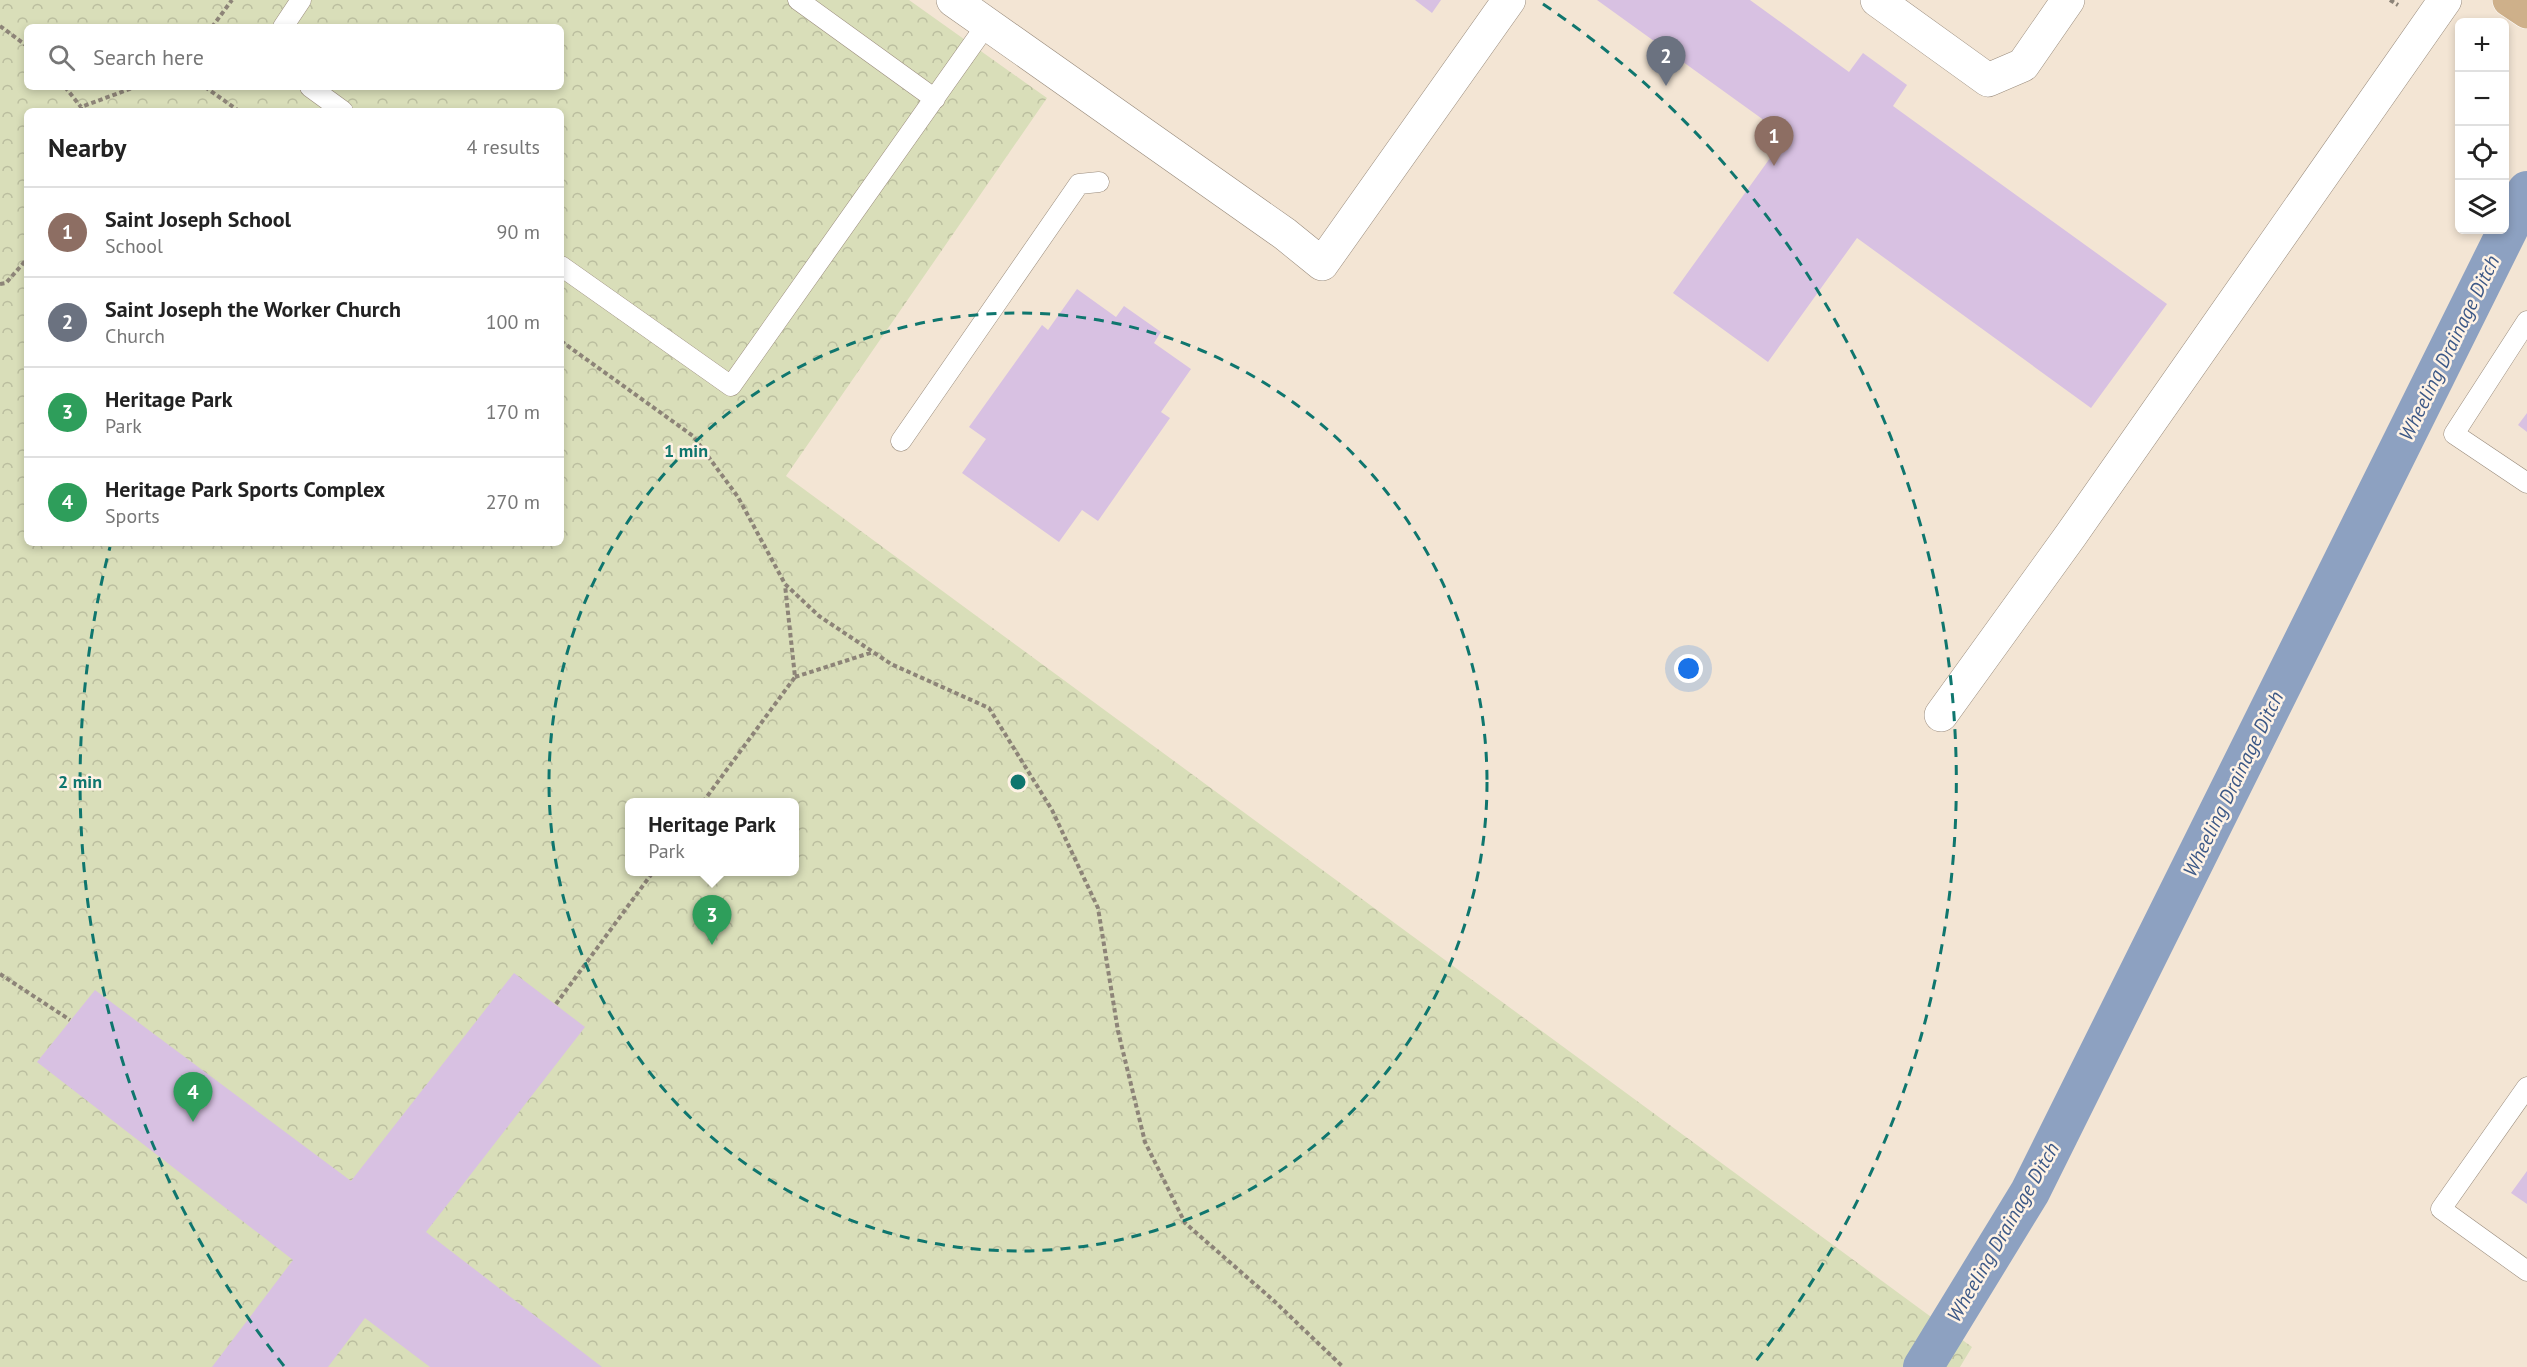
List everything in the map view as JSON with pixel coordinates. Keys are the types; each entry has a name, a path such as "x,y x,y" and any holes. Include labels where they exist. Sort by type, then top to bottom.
{"main road":[{"path":"2509,0 2527,12"}],"street":[{"path":"954,0 1285,234 1322,264 1509,0"},
{"path":"1876,0 1988,81 2023,65 2068,0"},
{"path":"1941,715 2071,535 2445,0"}],"lane":[{"path":"285,24 301,0"},
{"path":"798,0 935,99"},
{"path":"564,268 731,386 987,24"},
{"path":"314,90 340,108"},
{"path":"901,441 1079,184 1099,182"},
{"path":"2527,321 2454,434 2527,483"},
{"path":"2527,1087 2441,1209 2527,1271"}],"path":[{"path":"214,24 232,0"},
{"path":"0,26 24,44"},
{"path":"67,90 80,108"},
{"path":"83,108 128,90"},
{"path":"209,90 235,108"},
{"path":"0,284 6,283 24,262"},
{"path":"564,343 693,436 738,497 785,584 819,616 891,664 989,708 1052,810 1098,908 1118,1031 1145,1142 1185,1223 1273,1300 1343,1367"},
{"path":"785,584 795,676"},
{"path":"706,798 795,676 873,652"},
{"path":"556,1004 650,876"},
{"path":"0,974 70,1020"}],"green space":[{"path":"0,0 909,0 1047,98 786,476 1972,1347 1960,1367 0,1367"}],"building":[{"path":"1415,0 1441,0 1432,13"},
{"path":"1597,0 1750,0 1849,72 1863,53 1907,85 1893,106 2167,304 2091,408 1857,238 1768,362 1673,293 1786,136"},
{"path":"1077,289 1116,317 1124,306 1161,332 1154,343 1191,369 1161,412 1170,418 1098,521 1082,510 1059,542 962,473 986,439 969,427 1042,325 1048,330"},
{"path":"2527,413 2527,432 2518,425"},
{"path":"514,973 585,1027 426,1232 602,1367 430,1367 365,1318 328,1367 212,1367 293,1260 37,1062 95,990 351,1181"},
{"path":"2527,1171 2527,1204 2511,1193"}],"waterway":[{"name":"Wheeling Drainage Ditch","path":"1923,1367 2030,1192 2527,191"}],"place":[{"name":"Saint Joseph the Worker Church","path":"1666,86"},
{"name":"Saint Joseph School","path":"1774,166"},
{"name":"Heritage Park","path":"712,945"},
{"name":"Heritage Park Sports Complex","path":"193,1122"}]}
